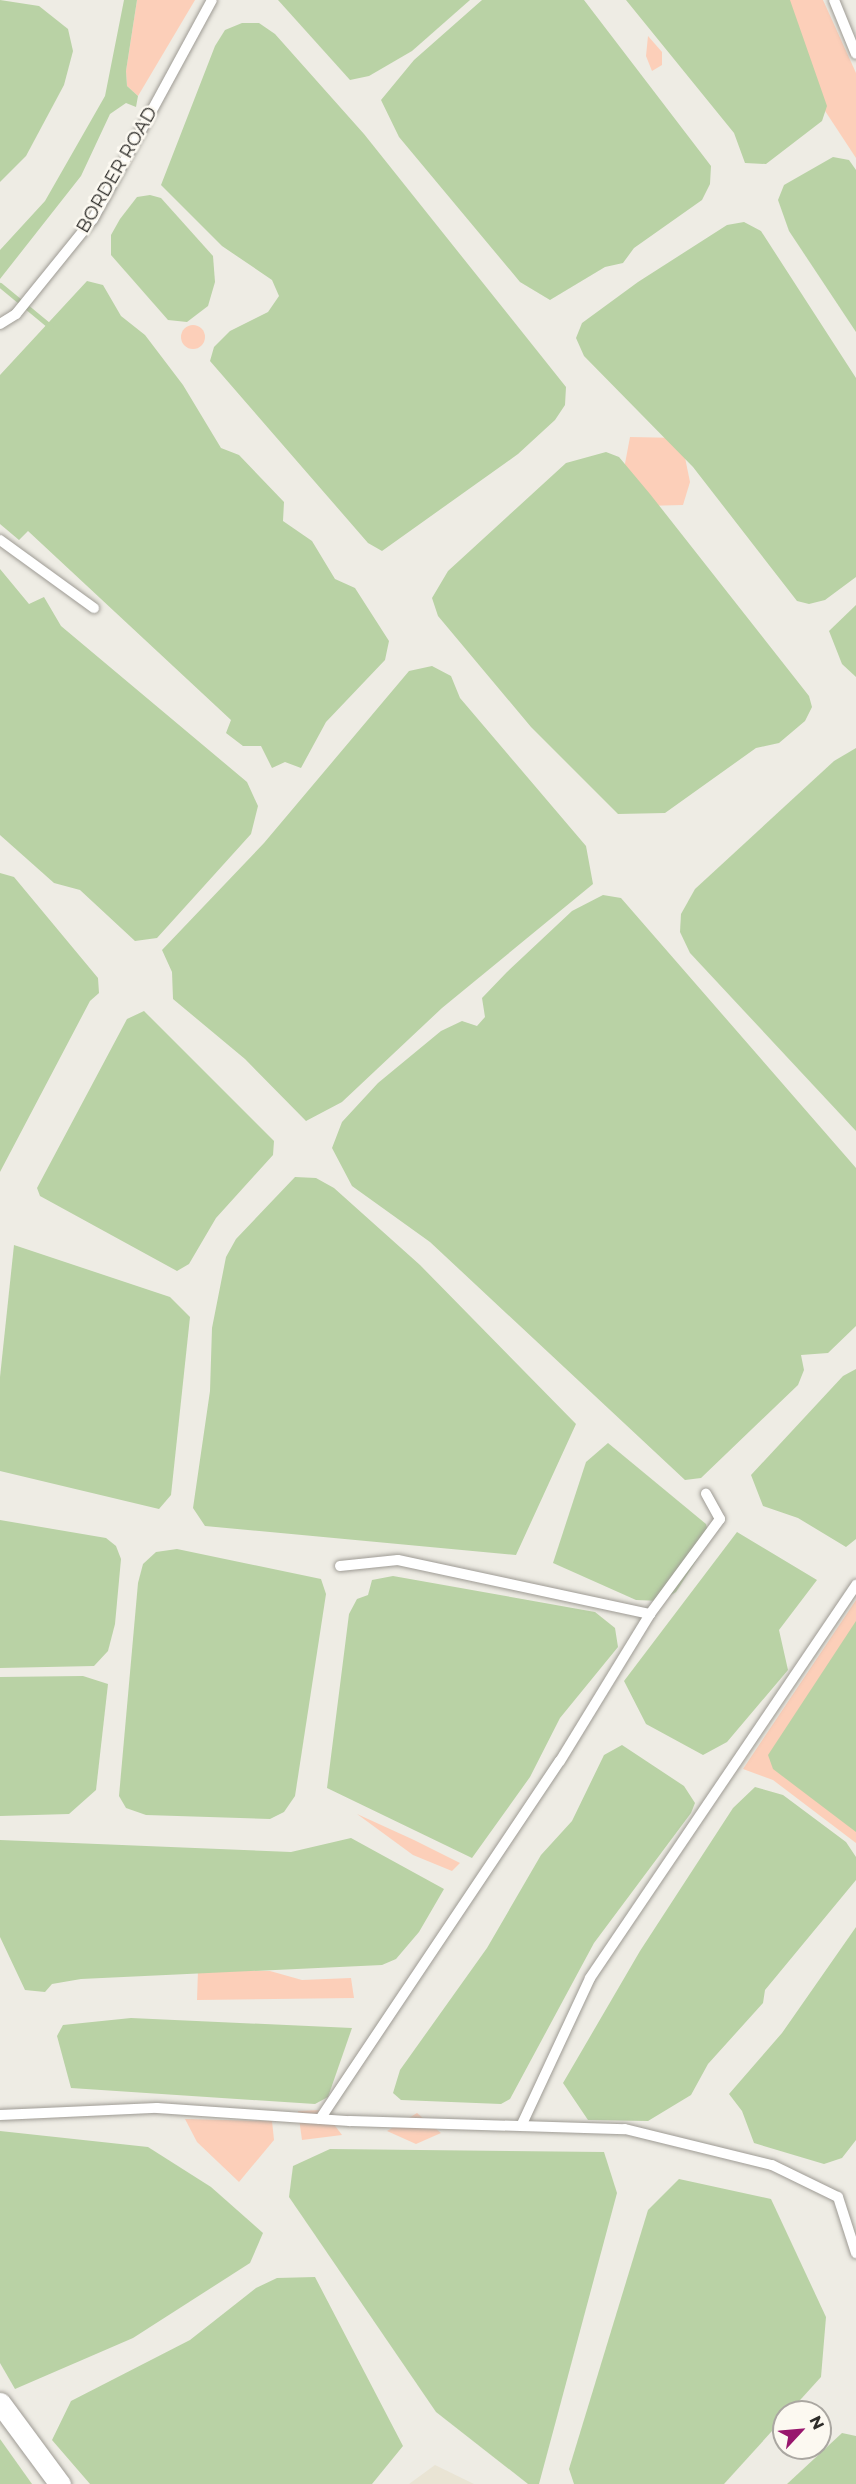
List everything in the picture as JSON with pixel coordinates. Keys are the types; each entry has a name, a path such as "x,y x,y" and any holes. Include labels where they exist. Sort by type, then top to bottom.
{"street":[{"path":"0,2403 60,2484"}],"lane":[{"name":"BORDER ROAD","path":"0,324 16,314 93,219 212,0"},
{"path":"834,0 856,54"},
{"path":"0,540 94,608"},
{"path":"321,2119 615,1678 650,1614 720,1519 706,1494"},
{"path":"340,1566 398,1560 650,1614"},
{"path":"522,2124 590,1977 856,1585"},
{"path":"0,2115 157,2108 321,2119 625,2129 772,2165 838,2197 856,2253"}],"shaded area":[{"path":"0,0 39,6 68,29 73,51 64,85 26,156 0,182"},
{"path":"124,0 137,0 126,71 127,86 138,96 136,107 126,103 110,114 81,176 0,279 0,250 45,201 105,96"},
{"path":"137,0 195,0 138,96 127,86 126,71"},
{"path":"278,0 470,0 412,51 369,76 350,80"},
{"path":"482,0 584,0 711,166 710,184 702,200 634,248 623,263 605,267 550,300 520,282 399,137 381,100 414,60"},
{"path":"626,0 790,0 827,106 822,121 766,164 745,163 734,133"},
{"path":"777,0 823,0 856,73 856,158 810,88"},
{"path":"242,23 259,23 275,34 364,134 566,387 565,405 555,420 518,454 382,551 368,543 210,361 214,347 230,331 268,312 279,296 272,280 222,246 161,185 215,46 225,30"},
{"path":"648,36 662,52 662,65 652,71 646,56"},
{"path":"833,157 849,160 856,170 856,332 789,231 778,200 784,185"},
{"path":"150,195 161,198 213,256 215,282 208,306 187,322 168,320 111,255 111,235 120,219 137,197"},
{"path":"744,222 761,231 856,378 856,577 825,600 809,604 797,601 693,467 584,356 576,338 582,323 638,282 727,225"},
{"path":"87,281 103,285 121,316 145,335 183,385 221,448 239,455 284,502 283,521 312,541 335,579 355,588 389,641 385,660 326,722 301,768 285,762 272,768 261,746 243,746 226,733 231,720 28,531 19,540 0,524 0,375"},
{"path":"193,325 202,328 205,337 202,346 193,349 184,346 181,337 184,328"},
{"path":"630,437 681,438 690,482 683,505 645,506 621,485"},
{"path":"606,452 619,457 650,494 809,696 812,707 805,721 779,743 756,748 665,813 618,814 531,727 438,616 432,598 448,571 566,463"},
{"path":"0,569 29,604 44,597 61,626 247,782 258,806 251,834 157,938 135,941 80,890 54,883 0,835"},
{"path":"856,605 856,677 842,664 829,631"},
{"path":"432,666 451,676 460,698 586,846 593,884 442,1008 342,1102 306,1121 245,1059 173,999 172,972 162,950 264,843 409,671"},
{"path":"856,748 856,1131 690,953 680,932 681,914 695,889 834,761"},
{"path":"0,873 14,877 98,978 99,993 90,1001 0,1172"},
{"path":"603,895 621,898 856,1168 856,1326 828,1353 801,1355 804,1370 798,1385 701,1478 685,1480 430,1242 352,1186 332,1148 342,1122 378,1083 441,1031 462,1021 477,1026 485,1017 482,998 507,972 572,911"},
{"path":"144,1011 274,1141 273,1155 216,1218 189,1264 177,1271 40,1196 37,1188 127,1019"},
{"path":"295,1177 316,1178 334,1188 420,1265 576,1424 516,1555 205,1526 193,1508 210,1391 212,1328 226,1257 236,1239"},
{"path":"14,1245 170,1297 190,1317 171,1495 159,1509 0,1471 0,1377"},
{"path":"856,1369 856,1539 846,1547 798,1518 763,1506 751,1475 843,1376"},
{"path":"608,1443 706,1524 710,1539 676,1592 661,1601 636,1600 553,1563 586,1462"},
{"path":"0,1520 106,1538 116,1546 121,1559 115,1624 108,1651 94,1666 0,1668"},
{"path":"737,1532 817,1580 779,1630 788,1670 727,1742 703,1755 646,1724 624,1681"},
{"path":"177,1549 321,1579 326,1594 295,1796 284,1812 270,1819 146,1815 126,1808 119,1796 138,1583 143,1564 156,1552"},
{"path":"393,1576 595,1612 615,1628 618,1647 560,1718 530,1777 472,1858 327,1788 349,1614 357,1599 368,1595 372,1580"},
{"path":"856,1600 856,1843 773,1780 743,1769"},
{"path":"856,1621 856,1832 773,1769 768,1755"},
{"path":"83,1676 108,1684 96,1790 69,1814 0,1816 0,1677"},
{"path":"622,1745 684,1786 695,1803 691,1813 594,1943 510,2099 501,2104 401,2100 393,2093 400,2070 487,1948 541,1855 572,1821 604,1755"},
{"path":"755,1787 783,1795 846,1842 856,1857 856,1880 765,1990 763,2003 708,2064 691,2095 648,2121 588,2120 563,2083 640,1951 733,1808"},
{"path":"357,1814 460,1863 452,1871 413,1855"},
{"path":"351,1838 444,1889 419,1932 396,1959 382,1965 81,1979 52,1984 45,1992 25,1990 0,1937 0,1840 291,1852"},
{"path":"856,1927 856,2140 842,2158 824,2164 754,2143 742,2111 729,2094 782,2033"},
{"path":"198,1970 270,1971 302,1980 351,1978 354,1998 197,2000"},
{"path":"131,2018 352,2028 328,2097 315,2104 71,2088 57,2036 63,2025"},
{"path":"323,2110 342,2135 302,2140 298,2111"},
{"path":"417,2113 441,2133 416,2144 387,2131"},
{"path":"185,2119 272,2121 274,2140 239,2182 197,2142"},
{"path":"0,2131 148,2147 211,2187 263,2233 250,2263 133,2338 15,2389 0,2363"},
{"path":"330,2149 604,2152 617,2193 539,2484 528,2484 436,2412 289,2197 293,2166"},
{"path":"679,2179 771,2199 826,2317 821,2377 800,2400 772,2400 772,2431 724,2484 574,2484 569,2469 648,2210"},
{"path":"315,2277 403,2446 372,2484 90,2484 52,2440 71,2401 190,2340 256,2288 277,2278"},
{"path":"842,2433 856,2436 856,2484 787,2484 813,2460 832,2460 832,2442"},
{"path":"0,2439 32,2484 0,2484"},
{"path":"435,2465 474,2484 409,2484"}],"waterway":[{"path":"0,285 51,327"}]}
